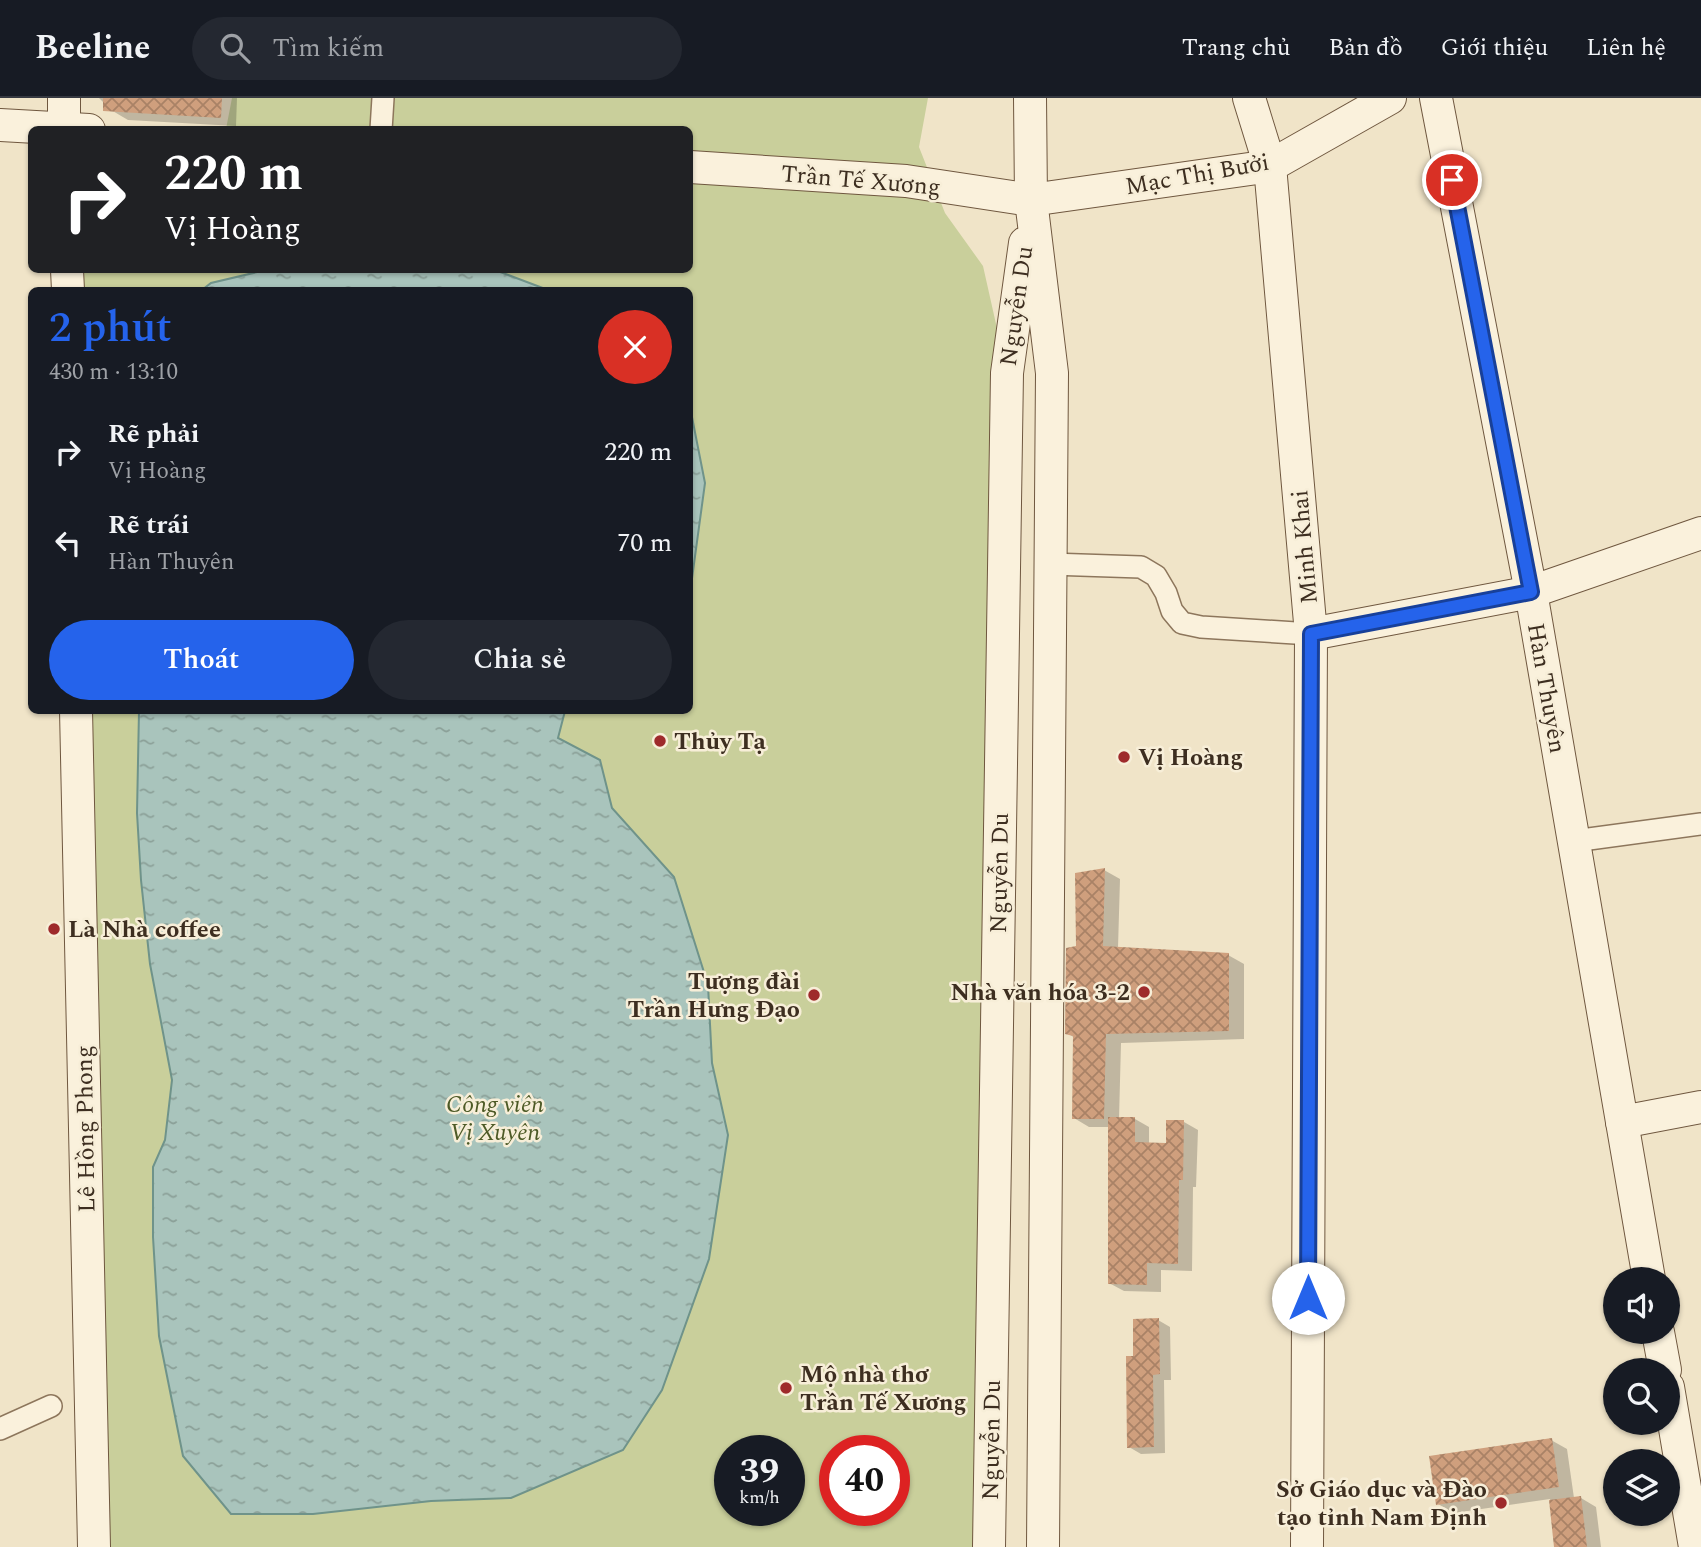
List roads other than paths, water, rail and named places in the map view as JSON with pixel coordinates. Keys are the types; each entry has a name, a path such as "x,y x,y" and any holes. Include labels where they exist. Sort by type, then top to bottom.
{"street":[{"path":"381,126 383,98"},
{"name":"Nguyễn Du","path":"1030,98 1031,200 1052,373 1042,1547"},
{"name":"Minh Khai","path":"1249,98 1270,166 1311,634 1307,1547"},
{"name":"Mạc Thị Bưởi","path":"1031,200 1270,166 1390,98"},
{"name":"Hàn Thuyên","path":"1436,98 1531,592 1647,1267"},
{"path":"0,125 70,121"},
{"name":"Trần Tế Xương","path":"693,167 906,181 1031,200"},
{"name":"Nguyễn Du","path":"989,1547 1007,373 1031,200"},
{"path":"1049,564 1141,567 1156,576 1172,611 1182,623 1201,627 1311,634 1531,592 1701,533"},
{"name":"Lê Hồng Phong","path":"76,714 94,1547"},
{"path":"1574,841 1701,824"},
{"path":"1622,1122 1701,1107"},
{"path":"0,1429 51,1406"},
{"path":"1676,1435 1695,1547"}],"water":[{"path":"253,273 503,273 540,287 206,287 211,283"},
{"path":"693,422 705,483 693,571"},
{"path":"139,714 564,714 558,738 600,760 612,808 674,877 708,985 712,1063 728,1135 709,1259 662,1390 623,1450 511,1498 431,1501 313,1514 231,1514 183,1456 159,1336 153,1237 153,1167 165,1140 172,1080 150,964 137,813"}],"place":[{"name":"Thủy Tạ","path":"660,741"},
{"name":"Vị Hoàng","path":"1124,757"},
{"name":"Là Nhà coffee","path":"54,929"},
{"name":"Nhà văn hóa 3-2","path":"1144,992"},
{"name":"Tượng đài Trần Hưng Đạo","path":"814,995"},
{"name":"Mộ nhà thơ Trần Tế Xương","path":"786,1388"},
{"name":"Sở Giáo dục và Đào tạo tỉnh Nam Định","path":"1501,1503"}],"park label":[{"name":"Công viên Vị Xuyên","path":"495,1118"}]}
